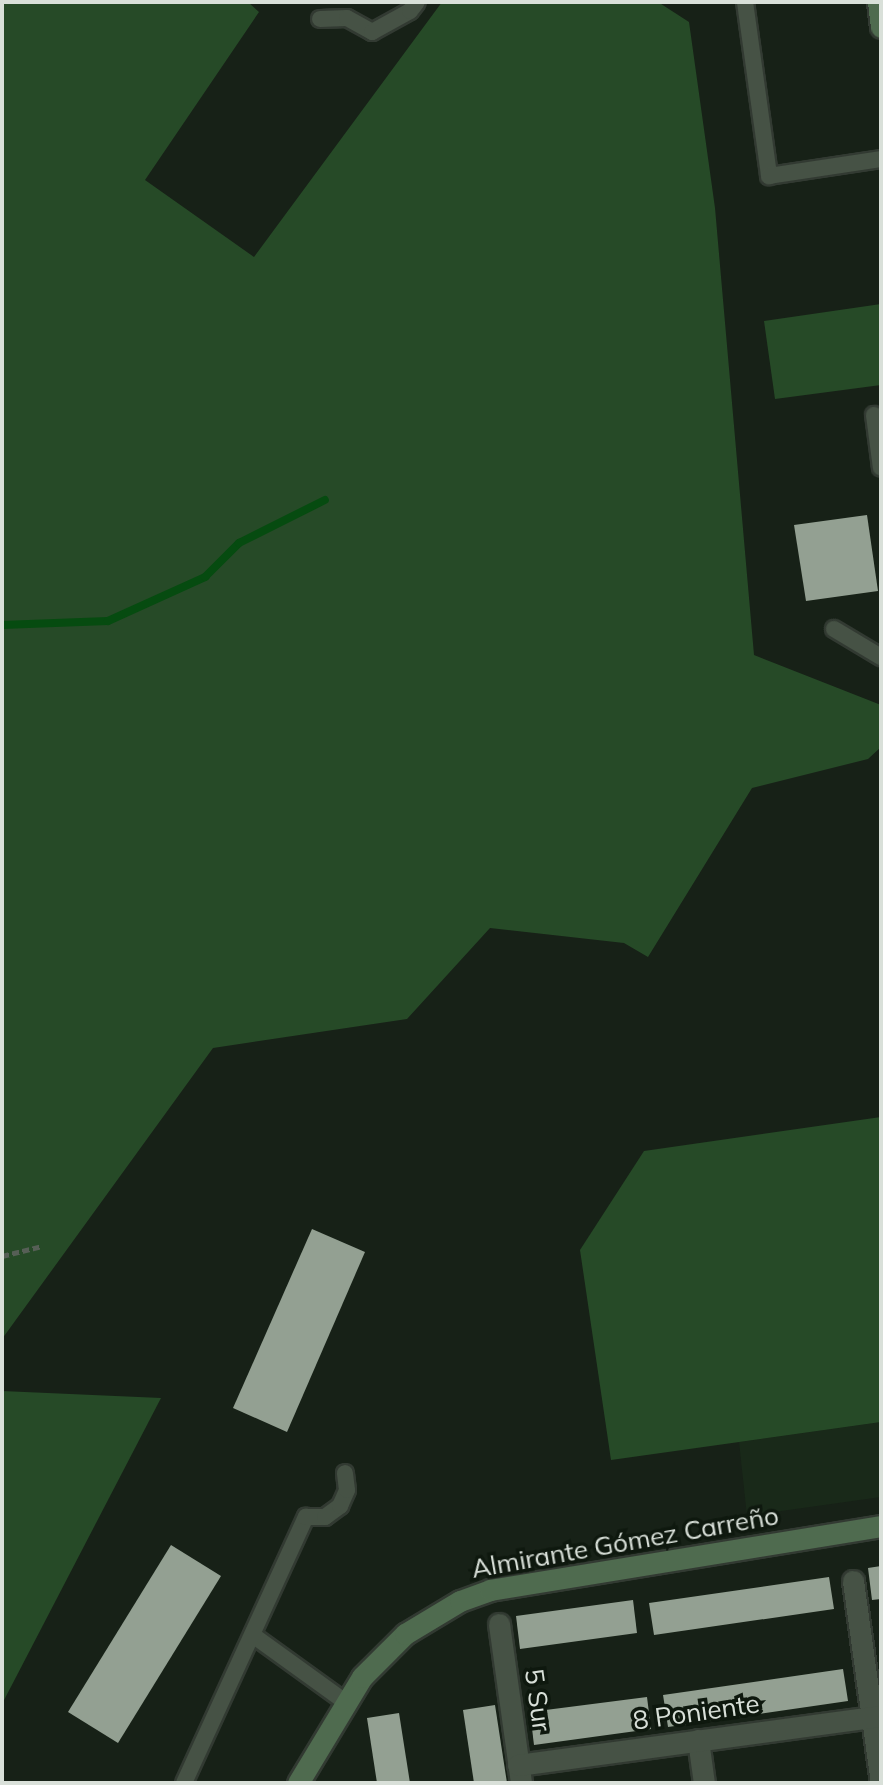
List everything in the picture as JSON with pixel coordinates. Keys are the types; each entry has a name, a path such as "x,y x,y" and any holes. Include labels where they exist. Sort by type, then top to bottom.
{"street":[{"path":"878,2 881,27"},
{"name":"Almirante Gómez Carreño","path":"298,1783 344,1701 405,1634 431,1616 490,1590 881,1526"},
{"path":"853,1581 876,1716 881,1783"},
{"name":"5 Sur","path":"499,1624 520,1774"},
{"name":"8 Poniente","path":"520,1774 698,1740 876,1716"},
{"path":"698,1740 704,1783"}],"lane":[{"path":"320,19 346,18 372,32 411,11 417,2"},
{"path":"745,2 769,176 881,159"},
{"path":"874,415 881,468"},
{"path":"834,629 881,657"},
{"path":"184,1783 254,1636 306,1517 325,1517 340,1506 347,1489 345,1473"},
{"path":"254,1636 344,1701"}],"path":[{"path":"2,1256 42,1246"}],"shaded area":[{"path":"881,1422 881,1497 747,1516 739,1442"}],"green space":[{"path":"2,2 248,2 259,12 145,180 254,257 442,2 658,2 689,22 715,208 754,655 881,705 881,747 868,759 752,788 648,957 624,943 490,928 407,1019 213,1048 2,1339"},
{"path":"881,304 881,385 775,399 764,321"},
{"path":"881,1117 881,1422 611,1460 580,1250 644,1151"},
{"path":"2,1391 161,1398 2,1704"}],"building":[{"path":"867,515 878,591 806,601 794,525"},
{"path":"312,1229 365,1252 287,1432 233,1408"},
{"path":"171,1545 221,1576 118,1743 68,1712"},
{"path":"881,1566 881,1599 872,1600 868,1568"},
{"path":"829,1577 834,1609 654,1635 649,1603"},
{"path":"633,1600 637,1633 520,1649 516,1616"},
{"path":"843,1669 848,1701 668,1727 663,1695"},
{"path":"647,1697 651,1729 534,1745 530,1712"},
{"path":"495,1705 507,1783 474,1783 463,1710"},
{"path":"399,1713 410,1783 377,1783 367,1718"}],"waterway":[{"path":"2,625 108,621 205,577 239,543 325,500"}]}
